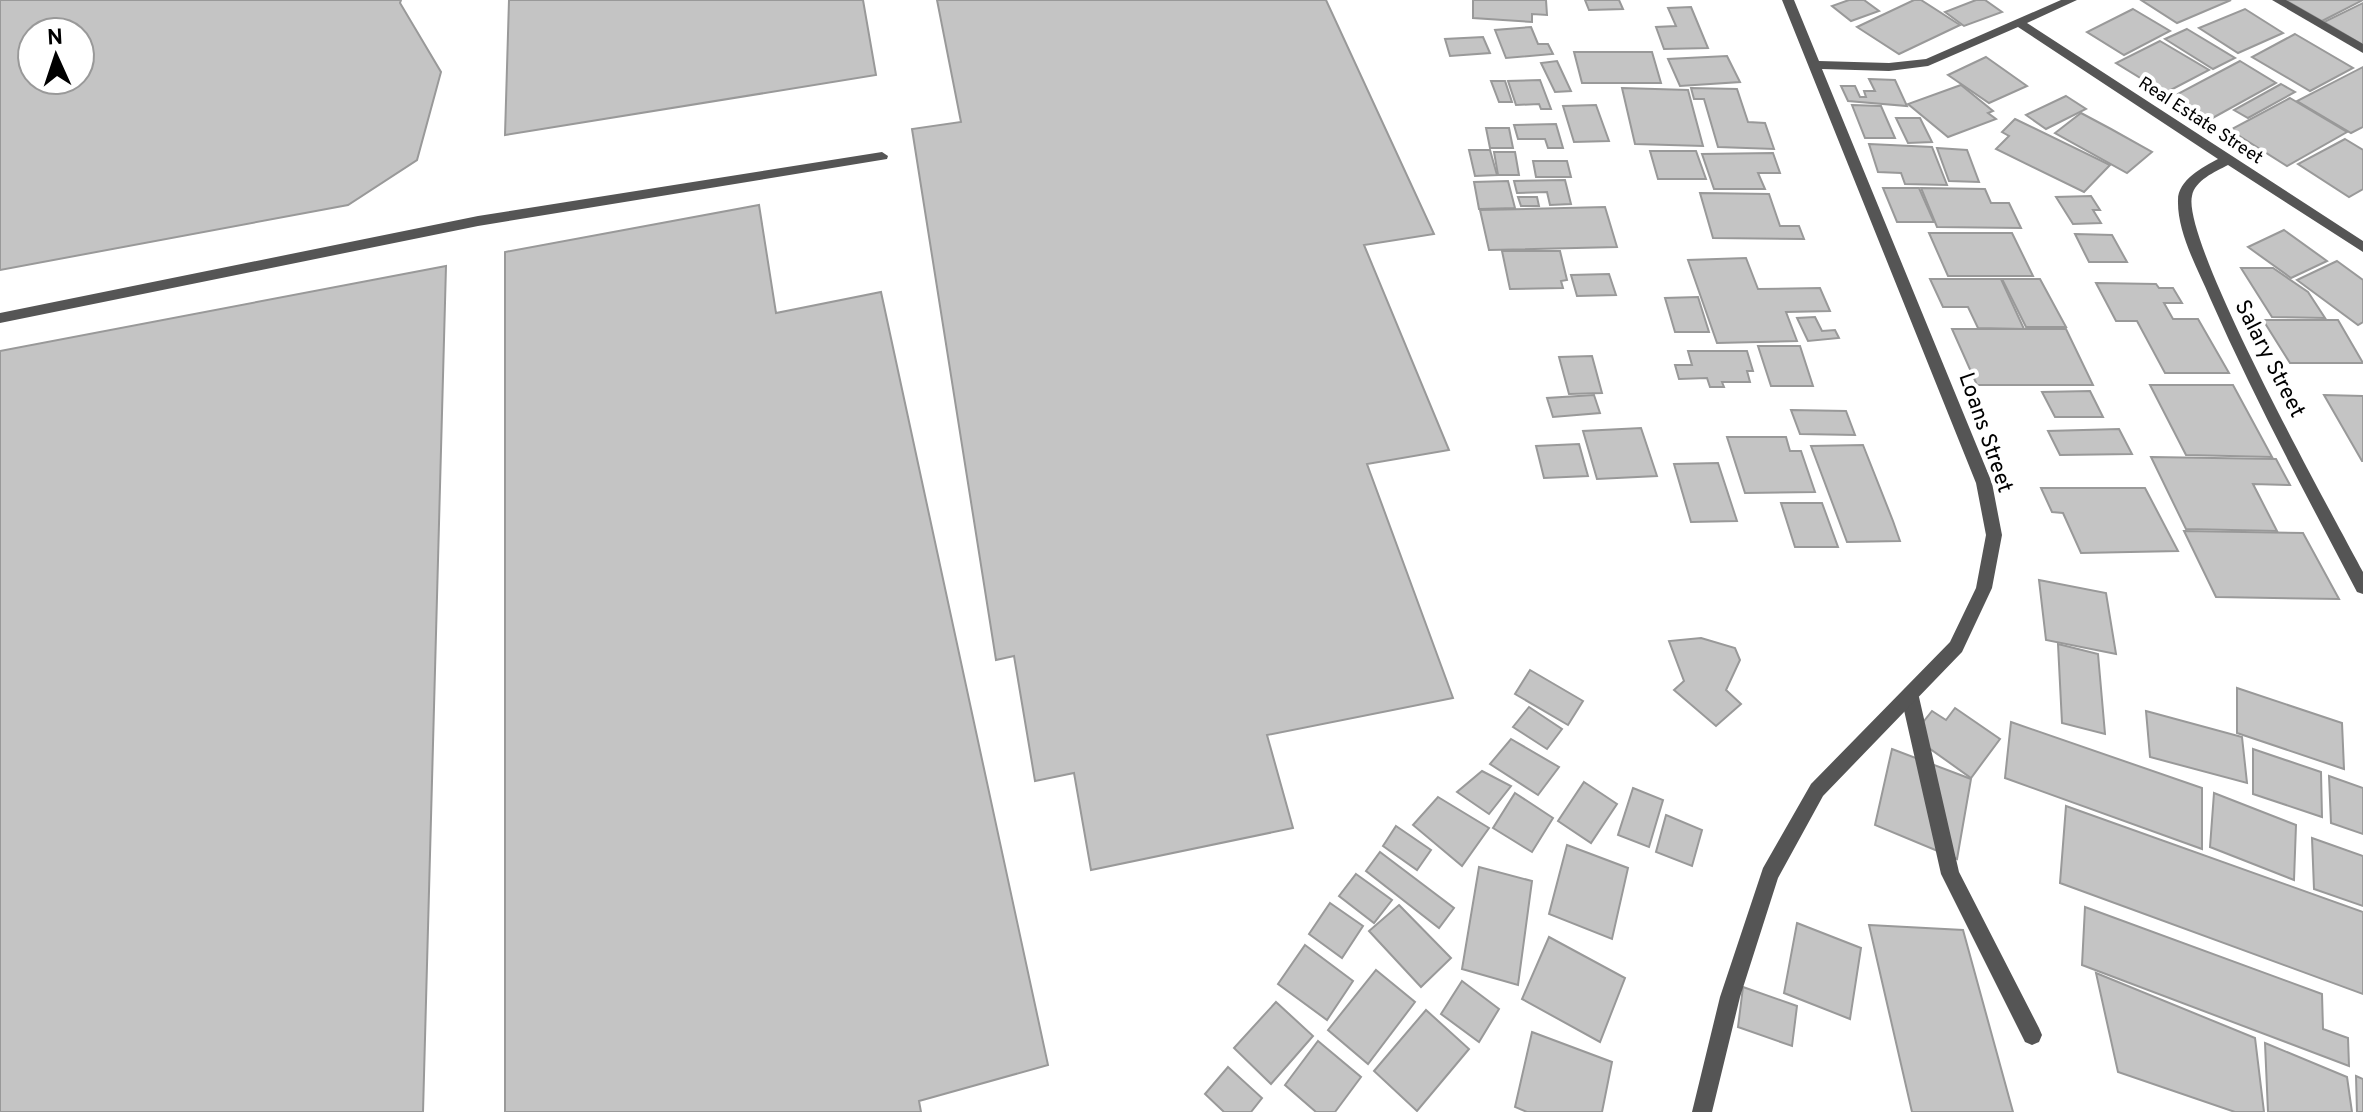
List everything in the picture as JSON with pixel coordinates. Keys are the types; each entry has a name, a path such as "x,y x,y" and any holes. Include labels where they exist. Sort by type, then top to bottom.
{"street":[{"name":"Loans Street","path":"1702,1112 1730,997 1770,874 1817,790 1956,647 1984,588 1994,535 1984,483 1817,65 1788,0"},
{"path":"1817,65 1916,64 2071,0"},
{"path":"2278,0 2363,49"},
{"name":"Real Estate Street","path":"2019,23 2363,247"},
{"path":"0,318 478,221 882,156"},
{"name":"Salary Street","path":"2228,159 2193,180 2184,198 2183,219 2218,302 2357,567 2363,587"},
{"path":"1910,697 1950,874 2032,1035"}],"building":[{"path":"0,0 401,0 441,72 417,160 348,205 0,270"},
{"path":"509,0 863,0 876,75 505,135"},
{"path":"937,0 1326,0 1434,234 1364,245 1449,450 1367,464 1453,698 1267,735 1293,828 1091,870 1074,773 1035,781 1014,656 996,660 912,129 961,122"},
{"path":"1473,0 1546,0 1547,15 1532,14 1532,22 1473,18"},
{"path":"1585,0 1619,0 1623,9 1589,10"},
{"path":"1849,0 1864,0 1879,11 1851,21 1832,6"},
{"path":"1914,0 1921,0 1960,25 1899,54 1857,27"},
{"path":"1976,0 1985,0 2002,12 1964,26 1945,12"},
{"path":"2141,0 2231,0 2177,23"},
{"path":"2285,0 2363,0 2322,21"},
{"path":"2363,3 2363,45 2324,22"},
{"path":"1691,7 1708,48 1664,49 1656,27 1676,26 1668,8"},
{"path":"2133,9 2170,31 2124,55 2087,32"},
{"path":"2245,9 2283,33 2238,53 2199,28"},
{"path":"1531,27 1538,44 1548,44 1553,54 1506,58 1495,30"},
{"path":"2187,29 2235,58 2213,69 2165,39"},
{"path":"2295,34 2353,68 2310,91 2252,57"},
{"path":"1483,37 1490,53 1450,56 1445,39"},
{"path":"2160,41 2209,70 2165,93 2116,63"},
{"path":"1574,52 1652,52 1661,83 1582,83"},
{"path":"1727,56 1740,82 1680,86 1668,59"},
{"path":"1986,57 2027,86 1989,103 1948,75"},
{"path":"1557,61 1571,91 1555,92 1541,63"},
{"path":"2240,61 2276,83 2209,120 2172,97"},
{"path":"2363,67 2363,127 2351,133 2297,101"},
{"path":"1869,79 1895,80 1907,106 1848,101 1841,86 1855,86 1860,97 1866,97 1864,91 1875,91"},
{"path":"1540,80 1551,109 1541,109 1539,104 1516,105 1508,81"},
{"path":"1491,81 1505,81 1512,102 1499,102"},
{"path":"2281,84 2295,92 2248,118 2234,110"},
{"path":"1961,85 1993,111 1988,113 1996,119 1948,137 1908,104"},
{"path":"1622,88 1688,90 1703,146 1635,144"},
{"path":"1691,88 1737,89 1748,122 1765,123 1774,149 1718,147 1704,99 1694,99"},
{"path":"2066,96 2086,109 2046,129 2026,115"},
{"path":"2290,98 2347,132 2287,166 2230,130"},
{"path":"1596,105 1609,141 1574,142 1563,106"},
{"path":"1852,105 1881,106 1895,138 1865,138"},
{"path":"2081,113 2152,152 2127,173 2055,133"},
{"path":"1896,118 1920,118 1932,142 1908,143"},
{"path":"2015,119 2110,165 2084,192 1996,149 2009,136 2002,132"},
{"path":"1556,124 1563,148 1548,148 1545,139 1518,139 1514,125"},
{"path":"1486,128 1509,128 1513,148 1490,148"},
{"path":"2345,139 2363,150 2363,189 2349,197 2298,164"},
{"path":"1869,144 1932,147 1947,185 1905,184 1901,173 1878,172"},
{"path":"1937,148 1967,150 1979,182 1949,181"},
{"path":"1469,150 1490,150 1497,175 1475,176"},
{"path":"1650,151 1696,151 1706,179 1658,179"},
{"path":"1494,152 1515,152 1519,175 1498,175"},
{"path":"1773,153 1780,173 1758,173 1765,189 1714,189 1702,154"},
{"path":"1533,161 1567,161 1571,177 1536,177"},
{"path":"1565,180 1571,204 1550,205 1547,192 1517,193 1514,181"},
{"path":"1508,181 1515,208 1479,209 1474,182"},
{"path":"1883,188 1919,188 1934,222 1897,222"},
{"path":"1921,188 1985,189 1991,203 2009,203 2021,228 1937,227"},
{"path":"1700,193 1769,194 1780,226 1799,226 1804,239 1713,238"},
{"path":"2091,196 2100,210 2093,210 2101,223 2073,224 2056,197"},
{"path":"1518,197 1537,197 1539,206 1521,206"},
{"path":"759,205 776,313 881,292 1048,1065 919,1101 921,1112 505,1112 505,252"},
{"path":"1605,207 1617,247 1489,250 1480,210"},
{"path":"2284,230 2327,261 2291,278 2248,247"},
{"path":"1929,233 2012,233 2033,276 1948,276"},
{"path":"2075,234 2112,235 2127,262 2089,262"},
{"path":"1502,251 1560,251 1567,280 1561,281 1563,288 1510,289"},
{"path":"1746,258 1758,289 1820,288 1830,311 1786,312 1797,341 1717,343 1688,260"},
{"path":"2337,261 2363,280 2363,322 2358,325 2297,280"},
{"path":"446,266 423,1112 0,1112 0,351"},
{"path":"2241,268 2273,268 2308,292 2325,318 2272,317"},
{"path":"1609,274 1616,295 1577,296 1571,275"},
{"path":"1930,279 2001,279 2024,329 1978,328 1968,307 1943,307"},
{"path":"2002,279 2040,279 2066,327 2026,327"},
{"path":"2096,283 2156,284 2159,288 2173,288 2182,303 2164,303 2173,319 2198,319 2229,373 2165,373 2137,321 2116,321"},
{"path":"1698,297 1709,332 1675,332 1665,298"},
{"path":"1815,317 1822,331 1835,330 1839,338 1808,341 1797,318"},
{"path":"2263,320 2338,320 2363,363 2290,363"},
{"path":"1952,329 2066,329 2093,385 1977,385"},
{"path":"1758,346 1800,346 1813,386 1771,386"},
{"path":"1688,351 1747,351 1753,371 1747,371 1750,382 1722,382 1724,387 1710,387 1707,378 1679,379 1675,365 1692,365"},
{"path":"1592,356 1602,393 1569,394 1559,357"},
{"path":"2150,385 2233,385 2272,457 2186,455"},
{"path":"2090,391 2103,417 2055,417 2042,392"},
{"path":"1594,395 1600,413 1553,417 1547,398"},
{"path":"2324,395 2363,396 2363,461 2362,461"},
{"path":"1791,410 1846,411 1855,435 1800,434"},
{"path":"1641,428 1657,476 1597,479 1583,431"},
{"path":"2119,429 2132,454 2060,455 2048,431"},
{"path":"1727,437 1786,437 1790,451 1801,451 1815,492 1745,493"},
{"path":"1579,444 1588,476 1544,478 1536,446"},
{"path":"1863,445 1900,541 1847,542 1811,446"},
{"path":"2151,457 2276,459 2290,485 2253,484 2277,531 2186,529"},
{"path":"1718,463 1737,521 1691,522 1674,464"},
{"path":"2041,488 2145,488 2178,551 2081,553 2063,513 2052,512"},
{"path":"1781,503 1822,503 1838,547 1795,547"},
{"path":"2184,531 2303,533 2339,599 2216,597"},
{"path":"2039,580 2106,593 2116,654 2046,640"},
{"path":"1701,638 1735,648 1740,660 1726,690 1741,704 1716,726 1674,690 1684,681 1669,641"},
{"path":"2058,644 2098,654 2105,734 2062,723"},
{"path":"1530,670 1583,701 1568,725 1515,694"},
{"path":"2237,688 2342,723 2344,769 2237,733"},
{"path":"1529,707 1562,729 1547,749 1513,727"},
{"path":"1955,708 2000,739 1971,778 1912,736 1932,711 1946,720"},
{"path":"2146,711 2242,737 2247,783 2150,757"},
{"path":"2011,722 2202,788 2202,849 2005,778"},
{"path":"1511,739 1559,767 1538,795 1490,764"},
{"path":"1892,749 1971,779 1957,859 1875,825"},
{"path":"2253,749 2321,772 2322,817 2253,794"},
{"path":"1482,771 1511,786 1489,814 1457,792"},
{"path":"2329,776 2363,788 2363,834 2331,823"},
{"path":"1584,782 1617,804 1591,843 1558,821"},
{"path":"1633,788 1663,800 1649,847 1618,835"},
{"path":"1515,793 1553,818 1532,852 1493,828"},
{"path":"2214,793 2296,825 2294,880 2210,847"},
{"path":"1438,797 1489,828 1462,866 1413,825"},
{"path":"2066,806 2363,912 2363,994 2060,883"},
{"path":"1666,815 1702,830 1692,866 1656,852"},
{"path":"1396,826 1431,850 1417,870 1383,846"},
{"path":"2312,838 2363,856 2363,906 2314,889"},
{"path":"1567,845 1628,868 1612,939 1549,914"},
{"path":"1380,852 1454,908 1439,928 1366,871"},
{"path":"1479,867 1532,881 1518,985 1462,969"},
{"path":"1356,874 1392,900 1374,923 1339,896"},
{"path":"1330,903 1363,926 1342,958 1309,934"},
{"path":"1399,905 1451,958 1421,987 1369,931"},
{"path":"2085,907 2322,994 2323,1029 2348,1038 2349,1066 2082,965"},
{"path":"1797,923 1861,948 1850,1019 1784,993"},
{"path":"1869,925 1963,930 2013,1112 1912,1112"},
{"path":"1549,937 1625,978 1600,1042 1522,999"},
{"path":"1305,945 1353,981 1327,1020 1278,984"},
{"path":"1376,970 1415,1002 1368,1064 1328,1030"},
{"path":"2096,973 2255,1038 2264,1112 2235,1112 2118,1072"},
{"path":"1462,981 1499,1009 1479,1042 1441,1014"},
{"path":"1743,987 1797,1006 1792,1046 1738,1027"},
{"path":"1276,1002 1313,1036 1271,1084 1234,1048"},
{"path":"1426,1010 1469,1049 1417,1111 1374,1071"},
{"path":"1532,1032 1612,1062 1602,1112 1527,1112 1515,1107"},
{"path":"1318,1041 1361,1077 1335,1112 1316,1112 1285,1085"},
{"path":"2265,1043 2347,1077 2352,1112 2268,1112"},
{"path":"1228,1067 1262,1098 1251,1112 1224,1112 1205,1094"},
{"path":"2356,1076 2363,1079 2363,1112 2357,1112"}]}
